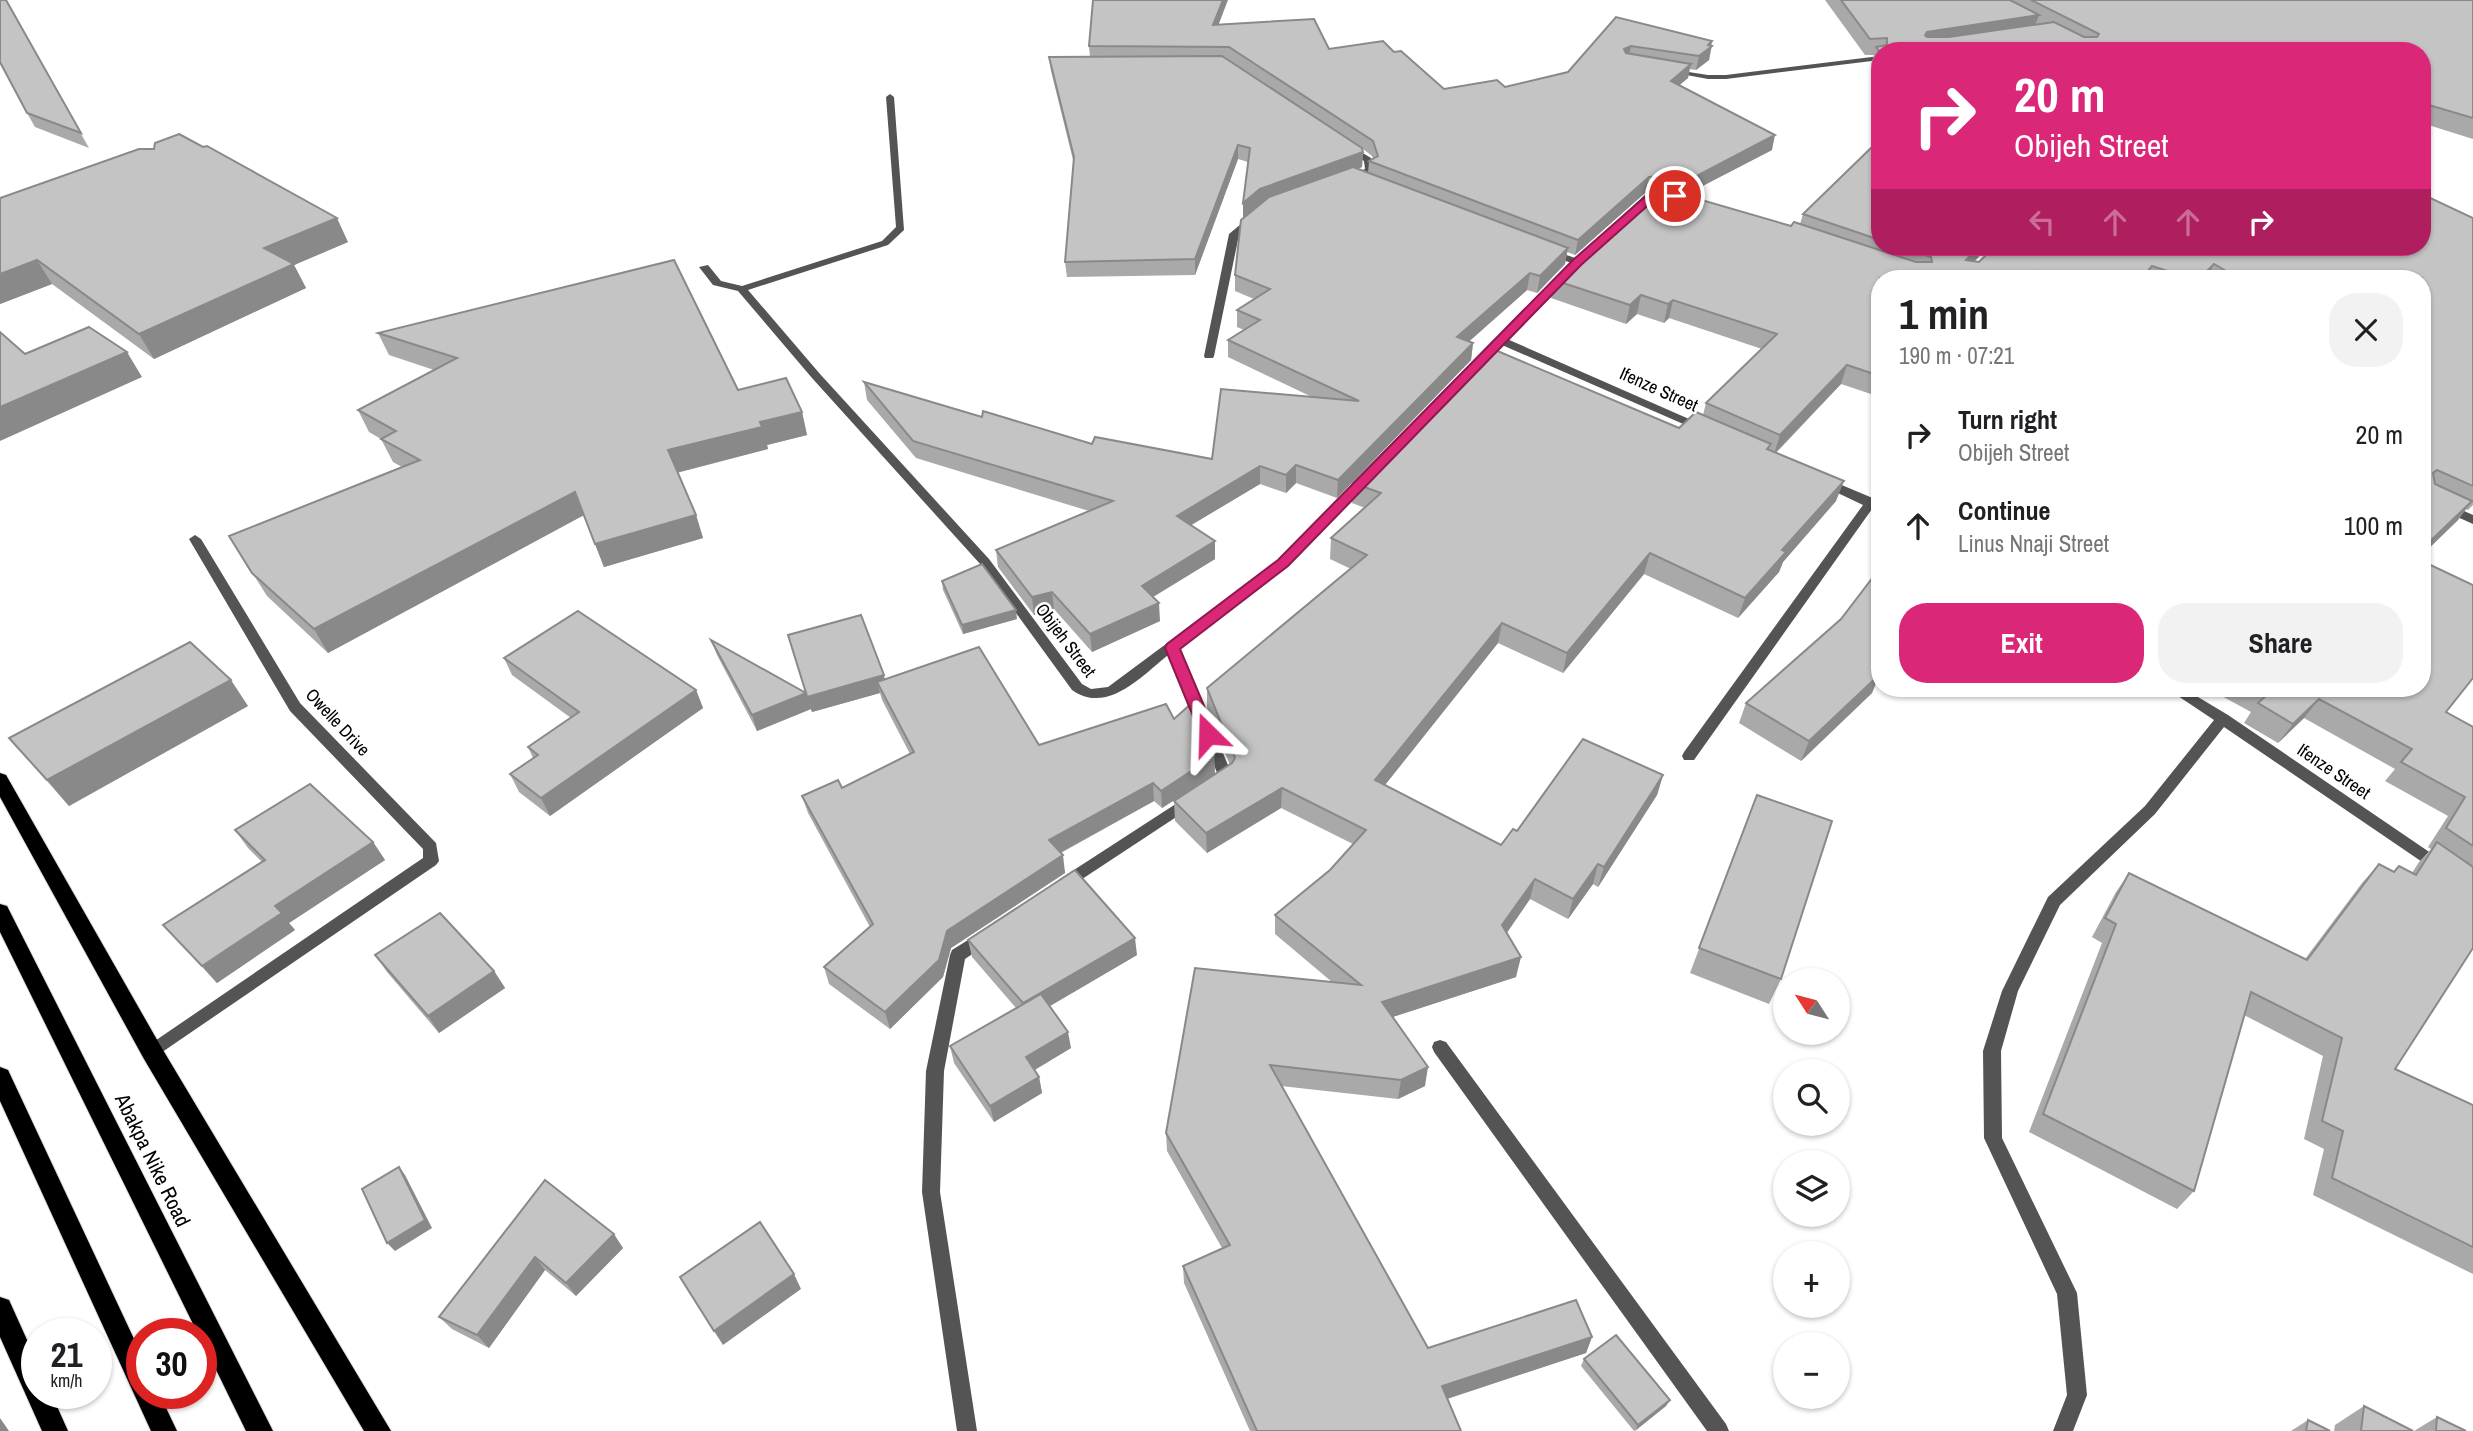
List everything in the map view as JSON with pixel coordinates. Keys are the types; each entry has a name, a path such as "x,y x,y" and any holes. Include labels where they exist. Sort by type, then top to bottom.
{"main road":[{"path":"0,780 152,1052 378,1431"},
{"name":"Abakpa Nike Road","path":"0,912 260,1431"},
{"path":"0,1077 126,1349"},
{"path":"0,1309 21,1356"},
{"path":"45,1409 55,1431"},
{"path":"154,1409 164,1431"}],"street":[{"path":"1655,68 1708,77 1726,77 1871,59"},
{"path":"742,289 885,243 901,228 890,97"},
{"path":"1335,138 1368,160 1370,170 1341,182"},
{"path":"1354,177 1366,182"},
{"path":"1209,356 1234,234 1264,209"},
{"path":"1540,248 1577,262"},
{"path":"1472,369 1586,254"},
{"name":"Obijeh Street","path":"704,267 717,283 742,289 816,376 985,562 1077,687 1086,694 1098,695 1113,690 1283,563 1379,466"},
{"name":"Ifenze Street","path":"1500,340 1717,435"},
{"path":"1807,474 1871,503"},
{"path":"2431,500 2473,520"},
{"path":"1689,756 1871,510"},
{"name":"Owelle Drive","path":"152,1052 412,877 431,861 431,847 295,707 195,538"},
{"path":"1051,893 1226,777 1172,648"},
{"name":"Ifenze Street","path":"2188,697 2450,874"},
{"path":"2063,1431 2077,1395 2067,1293 1993,1138 1992,1051 2010,991 2054,901 2150,810 2223,719"},
{"path":"967,1431 931,1192 935,1071 958,954 993,931"},
{"path":"1440,1047 1719,1431"}],"building":[{"path":"0,0 6,0 81,133 27,113 0,62"},
{"path":"1093,0 1223,0 1213,25 1314,19 1329,49 1383,41 1394,52 1401,51 1444,89 1497,80 1505,87 1568,72 1616,17 1712,41 1708,45 1712,46 1699,56 1631,46 1624,49 1626,53 1691,64 1671,81 1775,135 1691,179 1678,175 1649,177 1578,240 1369,161 1378,156 1373,141 1229,47 1089,46"},
{"path":"1841,0 2010,0 2039,15 1927,32 1927,37 1949,37 2054,22 2084,37 2097,37 2099,34 2031,0 2473,0 2473,118 2431,106 2431,42 1887,42 1887,38 1870,39"},
{"path":"1222,56 1362,148 1363,152 1260,189 1243,203 1250,148 1238,145 1195,259 1065,262 1074,157 1049,57"},
{"path":"179,134 203,147 207,146 337,218 264,248 294,264 139,334 37,260 0,274 0,198 139,149 154,149 155,143"},
{"path":"1871,148 1871,237 1803,214"},
{"path":"1353,167 1568,248 1540,276 1530,273 1457,337 1473,343 1338,480 1296,465 1286,475 1260,466 1177,516 1215,541 1142,586 1159,603 1090,634 1052,592 1032,597 996,550 1113,501 913,441 864,382 982,417 983,411 1092,444 1095,437 1212,459 1221,389 1359,401 1228,340 1260,320 1237,310 1270,289 1235,275 1241,220 1269,197"},
{"path":"1658,184 1678,184 1667,190 1791,226 1794,222 1871,247 1871,256 1898,256 1916,262 1932,262 1928,256 1970,256 1966,260 1979,262 1985,256 2431,256 2431,198 2473,218 2473,486 2437,470 2433,473 2435,484 2472,501 2431,540 2431,270 2224,270 2214,264 2208,270 2164,270 2152,266 2149,270 1871,270 1871,373 1847,365 1780,435 1706,403 1777,334 1673,300 1668,304 1641,295 1630,305 1554,280"},
{"path":"674,260 738,390 786,378 802,412 760,422 762,427 668,450 696,515 595,544 575,492 314,629 252,573 229,536 420,460 381,439 396,431 358,410 457,358 378,333"},
{"path":"89,327 127,352 0,407 0,332 25,354"},
{"path":"1488,347 1679,428 1696,412 1771,444 1767,449 1844,481 1782,550 1786,552 1745,598 1650,553 1567,653 1502,623 1375,780 1501,845 1513,829 1517,831 1583,739 1663,775 1604,867 1598,864 1573,899 1535,879 1502,925 1521,957 1382,1002 1428,1067 1401,1080 1270,1065 1428,1348 1576,1300 1592,1337 1442,1386 1461,1431 1257,1431 1183,1266 1230,1245 1166,1133 1195,968 1361,985 1275,915 1330,870 1366,830 1282,788 1206,833 1174,801 1232,763 1235,758 1207,688 1367,555 1331,538 1381,493 1353,483"},
{"path":"982,564 1016,610 962,625 942,581"},
{"path":"2431,565 2473,585 2473,678 2446,712 2473,727 2473,846 2446,828 2465,797 2401,762 2412,749 2319,699 2293,724 2258,703 2265,697 2431,697"},
{"path":"1871,580 1871,682 1809,741 1746,703 1841,619"},
{"path":"578,611 696,690 541,798 510,774 538,755 528,747 579,712 504,658"},
{"path":"861,615 884,675 807,697 788,635"},
{"path":"711,640 806,693 752,715"},
{"path":"190,642 231,680 47,780 9,738"},
{"path":"979,647 1039,745 1166,704 1174,719 1192,703 1214,756 1161,791 1153,783 1049,840 1063,855 947,931 939,960 885,1012 824,967 873,924 802,796 838,780 842,788 914,752 877,682"},
{"path":"310,784 373,842 275,906 282,913 202,966 163,925 265,860 235,830"},
{"path":"1757,795 1832,821 1785,968 1773,968 1773,976 1699,948"},
{"path":"2437,842 2473,867 2473,948 2395,1069 2473,1105 2473,1247 2332,1178 2343,1131 2322,1121 2342,1038 2251,992 2194,1191 2043,1114 2116,924 2105,918 2129,873 2307,960 2379,864 2394,872 2399,866 2416,875"},
{"path":"1075,870 1135,938 1023,1003 968,940"},
{"path":"440,913 494,971 428,1016 375,955"},
{"path":"1041,994 1068,1032 1026,1057 1039,1077 990,1106 950,1046"},
{"path":"399,1167 425,1220 387,1243 362,1189"},
{"path":"545,1180 614,1234 566,1283 535,1257 477,1335 439,1317"},
{"path":"760,1222 794,1274 714,1331 680,1277"},
{"path":"1616,1335 1670,1400 1638,1425 1584,1359"},
{"path":"2364,1406 2413,1431 2361,1431"},
{"path":"2437,1417 2466,1431 2436,1431"},
{"path":"2308,1420 2330,1431 2306,1431"}],"route":[{"path":"1208,734 1172,648 1283,563 1577,262 1651,196 1675,196"}]}
